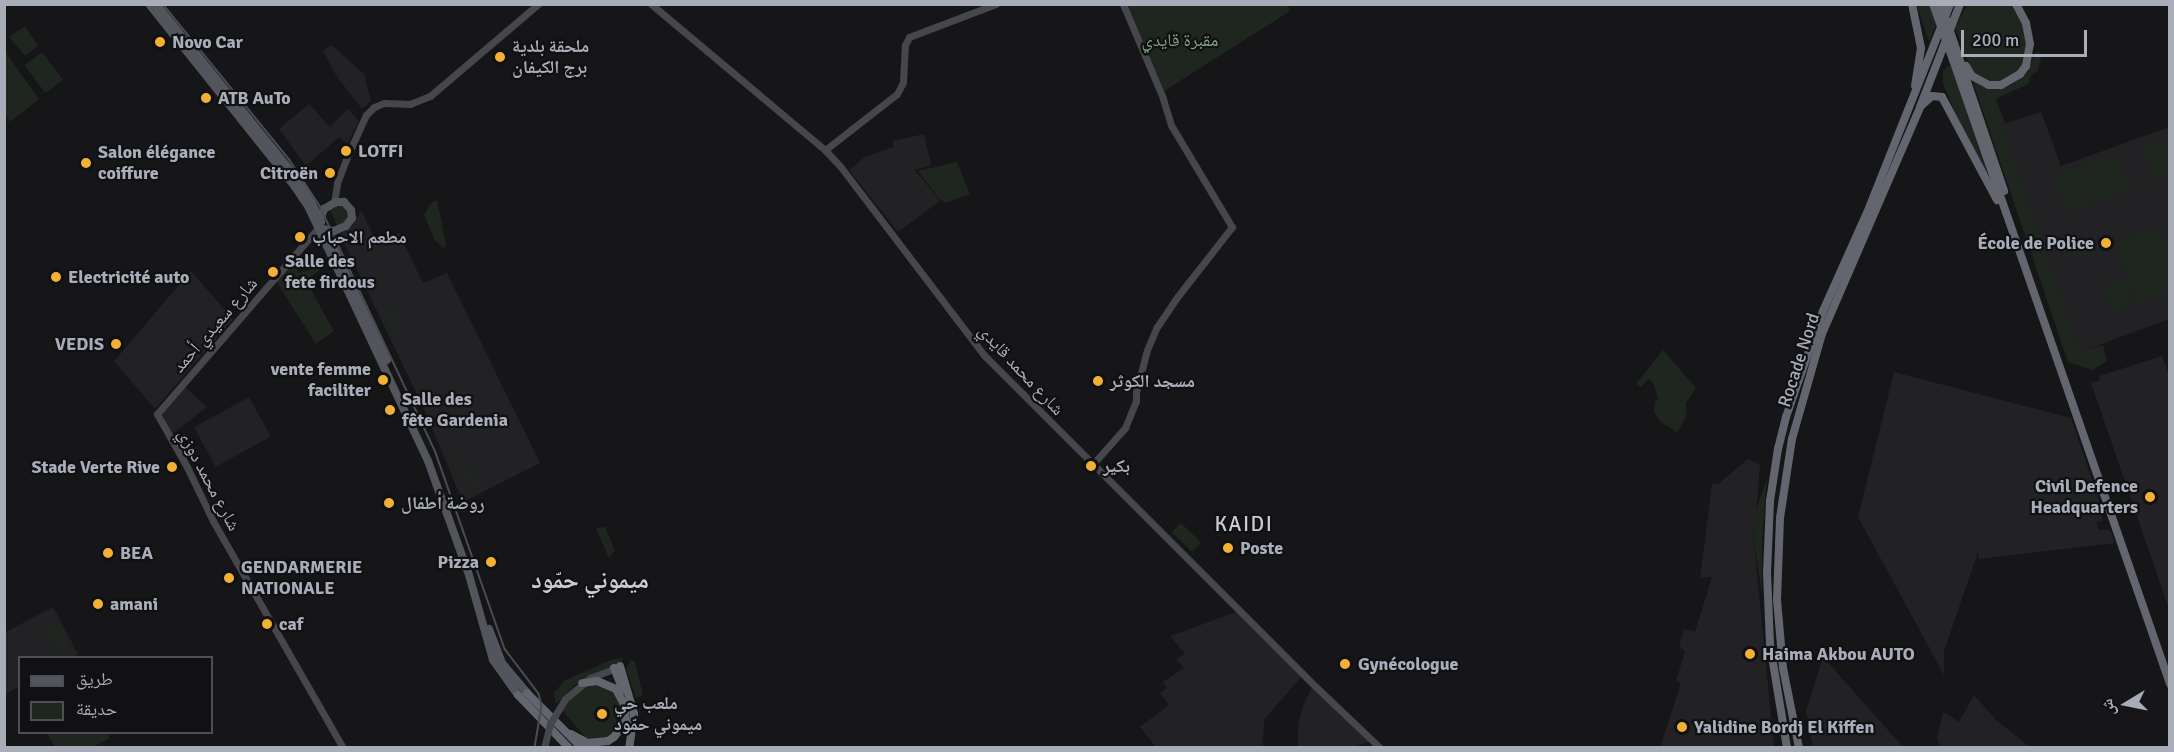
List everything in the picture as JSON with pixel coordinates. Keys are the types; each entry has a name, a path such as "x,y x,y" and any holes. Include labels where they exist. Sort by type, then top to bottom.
{"highway":[{"path":"1912,4 1921,48 1915,107"},
{"path":"1933,4 2169,668"},
{"path":"1941,4 2169,684"},
{"name":"Rocade Nord","path":"1799,747 1783,668 1778,609 1778,539 1787,465 1798,414 1822,334 1915,107 1950,4"},
{"name":"Rocade Nord","path":"1785,747 1770,644 1767,573 1770,501 1778,449 1786,417 1823,311 1962,4"},
{"path":"1956,49 1968,70 1979,81 2001,85 2013,81 2026,66 2030,44 2026,22 2016,4"},
{"path":"1915,107 1932,96 1942,97 1968,150 2005,210"},
{"path":"571,734 588,743 608,741 621,731 626,715 627,700 617,667"},
{"path":"617,667 634,714 629,747"},
{"path":"582,683 597,681 616,689 624,701 626,715"},
{"path":"523,694 571,734 582,747"},
{"path":"523,694 569,747"}],"main road":[{"path":"148,4 296,187 330,242 439,477 494,648 523,694"},
{"path":"156,4 286,165 313,203 320,225 434,477 469,575 493,660 523,694"},
{"path":"320,225 334,203 336,186 366,115 374,107 384,103 410,104 430,96 538,4"},
{"name":"شارع محمد قايدي","path":"651,4 825,150 840,166 984,355 1092,465 1175,543 1354,724 1380,747"},
{"path":"825,150 897,94 903,82 905,45 909,37 996,4"},
{"path":"1092,465 1125,428 1136,401 1136,392 1147,350 1157,327 1178,296 1232,228 1171,124 1163,98 1123,4"},
{"path":"313,203 334,203 350,208 352,215 349,224 338,230 330,242"},
{"path":"320,225 338,230"},
{"name":"شارع سعيدي أحمد","path":"157,414 320,225"},
{"name":"شارع محمد دوزي","path":"157,414 187,467 213,521 344,747"},
{"path":"544,747 550,724 565,699 582,683 617,667"}],"shaded area":[{"path":"330,46 364,74 371,101 362,109 337,77 323,51"},
{"path":"309,104 330,127 348,109 359,121 347,144 339,137 306,166 279,129"},
{"name":"École de Police","path":"2041,112 2061,166 2169,127 2169,319 2080,352 2001,125"},
{"path":"924,134 931,165 915,170 940,201 898,232 849,170 865,157 893,147 893,141"},
{"path":"361,210 376,241 399,233 423,283 447,273 540,463 463,502 423,407 340,234 352,227"},
{"path":"191,271 233,319 155,409 114,361"},
{"name":"Civil Defence Headquarters","path":"2162,356 2170,377 2169,609 2091,383 2100,380 2099,376"},
{"path":"1894,372 2071,418 2099,500 2103,521 2097,522 2098,530 2110,530 2115,543 1979,559 1978,552 1944,651 1944,675 1858,517"},
{"path":"185,387 207,407 171,435 162,418 163,411"},
{"path":"249,397 271,436 216,467 194,428"},
{"path":"1748,459 1760,465 1754,542 1774,747 1660,748 1681,683 1676,681 1685,651 1679,647 1684,629 1695,632 1712,577 1700,578 1712,484 1718,484"},
{"path":"53,607 78,654 75,656 18,656 18,687 6,694 4,633"},
{"path":"1239,611 1301,677 1264,720 1263,747 1156,747 1140,727 1169,705 1160,693 1167,688 1163,682 1184,668 1176,659 1185,654 1170,636"},
{"path":"1823,657 1903,747 1813,747 1806,711"},
{"path":"1314,683 1371,741 1353,747 1298,748 1298,724 1304,703"},
{"path":"1974,695 1996,720 2030,747 1942,747 1937,740 1943,712 1959,722"}],"green space":[{"name":"مقبرة قايدي","path":"1287,4 1290,11 1164,91 1127,5"},
{"path":"1917,5 1930,5 1936,25 1929,42"},
{"path":"1967,5 2013,5 2023,21 2027,42 2023,65 2013,77 1996,83 1985,81 1971,69 1955,28"},
{"path":"25,26 38,46 25,56 9,37"},
{"path":"2039,51 2041,59 2038,71 2031,75 2028,84 1996,99 2005,123 2002,125 2080,351 2103,345 2107,361 2092,370 2068,362 1972,79 2000,88 2010,85 2028,72 2035,53"},
{"path":"42,52 63,80 45,93 24,65"},
{"path":"6,53 39,99 10,122 5,113"},
{"path":"1948,66 1952,67 1989,170 1987,173 1959,122 1943,83 1943,71"},
{"path":"2169,137 2169,174 2154,180 2142,147"},
{"path":"2117,152 2131,190 2068,213 2054,175"},
{"path":"957,162 970,194 945,203 940,200 918,171"},
{"path":"437,200 446,245 443,248 434,239 424,215 431,203"},
{"path":"341,204 348,210 348,217 343,224 337,226 329,208"},
{"path":"2160,226 2169,254 2169,292 2136,304 2114,242"},
{"path":"291,263 300,273 327,264 306,281 334,331 316,344 276,281"},
{"path":"2124,277 2134,304 2113,312 2103,285"},
{"path":"396,303 398,324 404,338 401,340 390,328 386,319 388,308"},
{"path":"1663,350 1696,388 1686,403 1687,415 1677,433 1660,421 1654,412 1655,401 1658,399 1654,384 1649,379 1641,387 1636,384"},
{"path":"450,438 466,470 483,483 480,486 472,485 466,479"},
{"path":"1767,478 1762,541 1762,593 1754,542 1756,511"},
{"path":"1181,523 1201,542 1192,552 1172,532"},
{"path":"605,527 615,550 609,558 596,528"},
{"path":"56,624 69,647 57,653 45,630"},
{"path":"624,658 576,684 556,704 554,693 564,681 613,659"},
{"path":"631,660 635,662 643,695 636,698 626,669"},
{"path":"590,684 613,688 626,714 614,737 597,741 586,738 561,709 572,694"},
{"path":"48,734 108,734 110,738 93,747 55,747"}],"tram line":[{"path":"163,4 289,159 320,206 436,453 505,649 539,694 542,706 535,748"}],"place":[{"name":"Novo Car","path":"160,42"},
{"name":"ملحقة بلدية برج الكيفان","path":"500,57"},
{"name":"ATB AuTo","path":"206,98"},
{"name":"LOTFI","path":"346,151"},
{"name":"Salon élégance coiffure","path":"86,163"},
{"name":"Citroën","path":"330,173"},
{"name":"مطعم الاحباب","path":"300,237"},
{"name":"École de Police","path":"2106,243"},
{"name":"Salle des fete firdous","path":"273,272"},
{"name":"Electricité auto","path":"56,277"},
{"name":"VEDIS","path":"116,344"},
{"name":"vente femme faciliter","path":"383,380"},
{"name":"مسجد الكوثر","path":"1098,381"},
{"name":"Salle des fête Gardenia","path":"390,410"},
{"name":"بكير","path":"1091,466"},
{"name":"Stade Verte Rive","path":"172,467"},
{"name":"Civil Defence Headquarters","path":"2150,497"},
{"name":"روضة أطفال","path":"389,503"},
{"name":"Poste","path":"1228,548"},
{"name":"BEA","path":"108,553"},
{"name":"Pizza","path":"491,562"},
{"name":"GENDARMERIE NATIONALE","path":"229,578"},
{"name":"amani","path":"98,604"},
{"name":"caf","path":"267,624"},
{"name":"Haima Akbou AUTO","path":"1750,654"},
{"name":"Gynécologue","path":"1345,664"},
{"name":"ملعب حي ميموني حمّود","path":"602,714"},
{"name":"Yalidine Bordj El Kiffen","path":"1682,727"}],"district":[{"name":"KAIDI","path":"1244,524"},
{"name":"ميموني حمّود","path":"590,581"}]}
